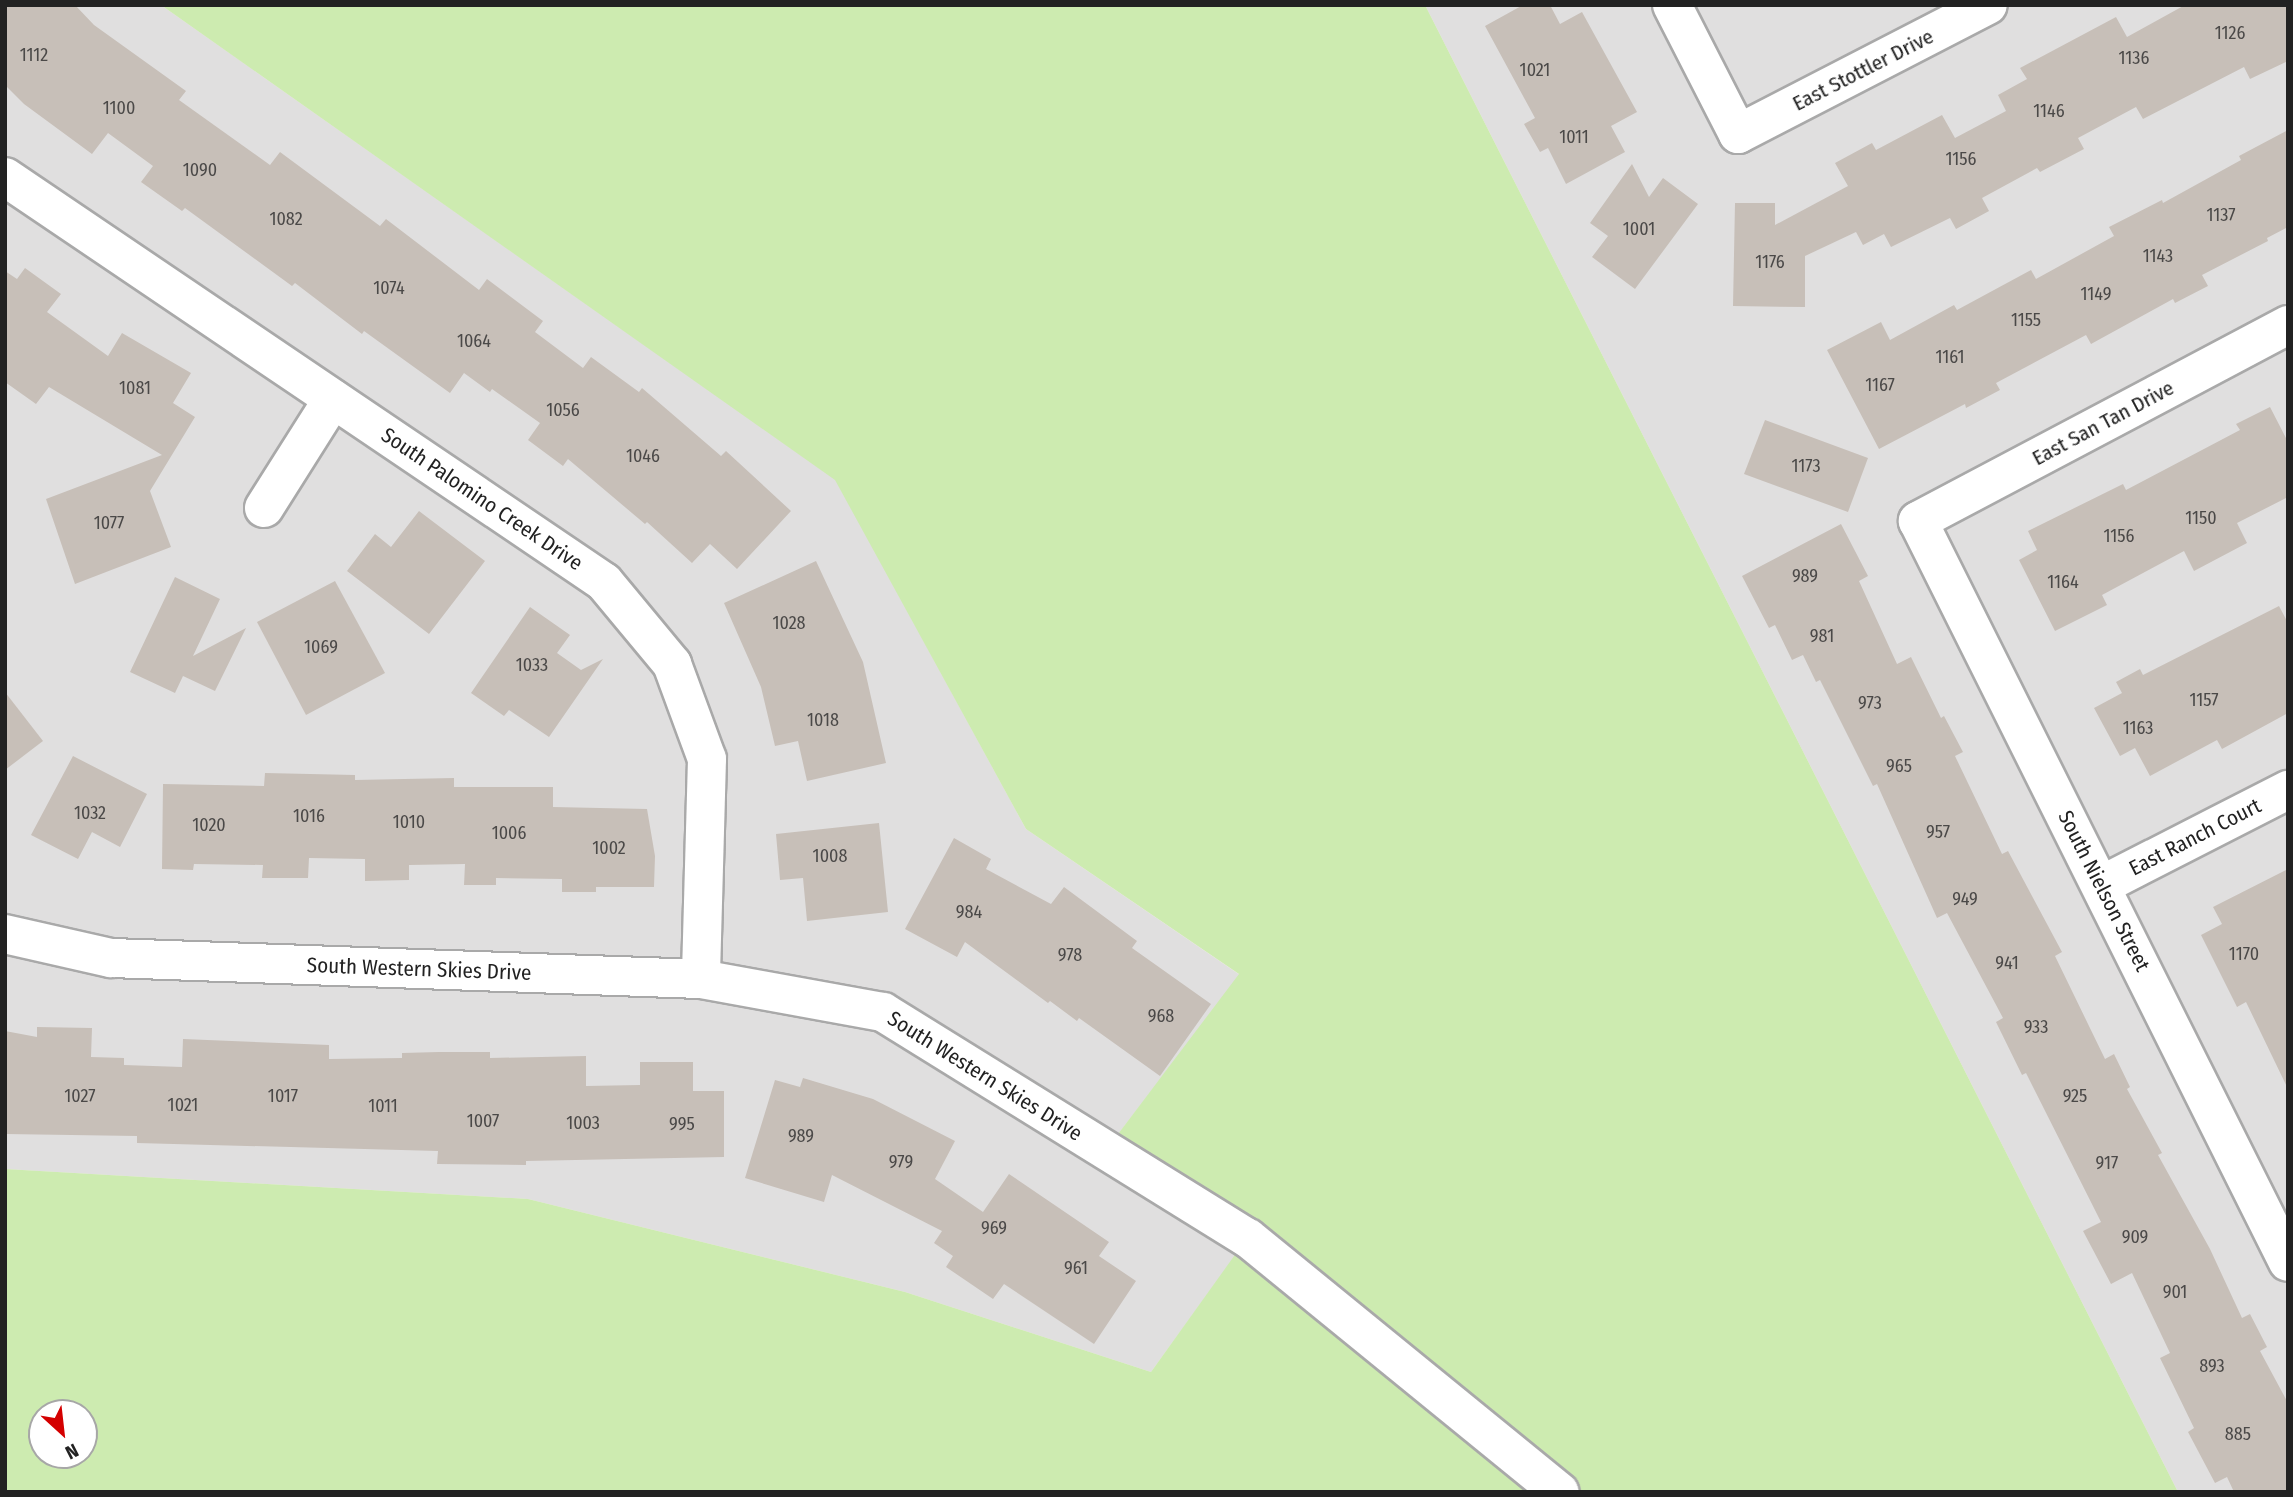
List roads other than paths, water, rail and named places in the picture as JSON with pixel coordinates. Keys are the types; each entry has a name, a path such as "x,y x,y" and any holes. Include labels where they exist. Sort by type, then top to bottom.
{"street":[{"name":"East Stottler Drive","path":"1672,5 1738,134 1987,5"},
{"name":"South Palomino Creek Drive","path":"5,177 480,495 604,582 672,664 707,759 701,979"},
{"name":"East San Tan Drive","path":"1918,521 2288,325"},
{"path":"264,508 333,399"},
{"name":"South Nielson Street","path":"1918,521 2288,1262"},
{"name":"East Ranch Court","path":"2102,885 2288,790"},
{"name":"South Western Skies Drive","path":"5,934 111,958 701,979 883,1012 1248,1238 1559,1492"}]}
